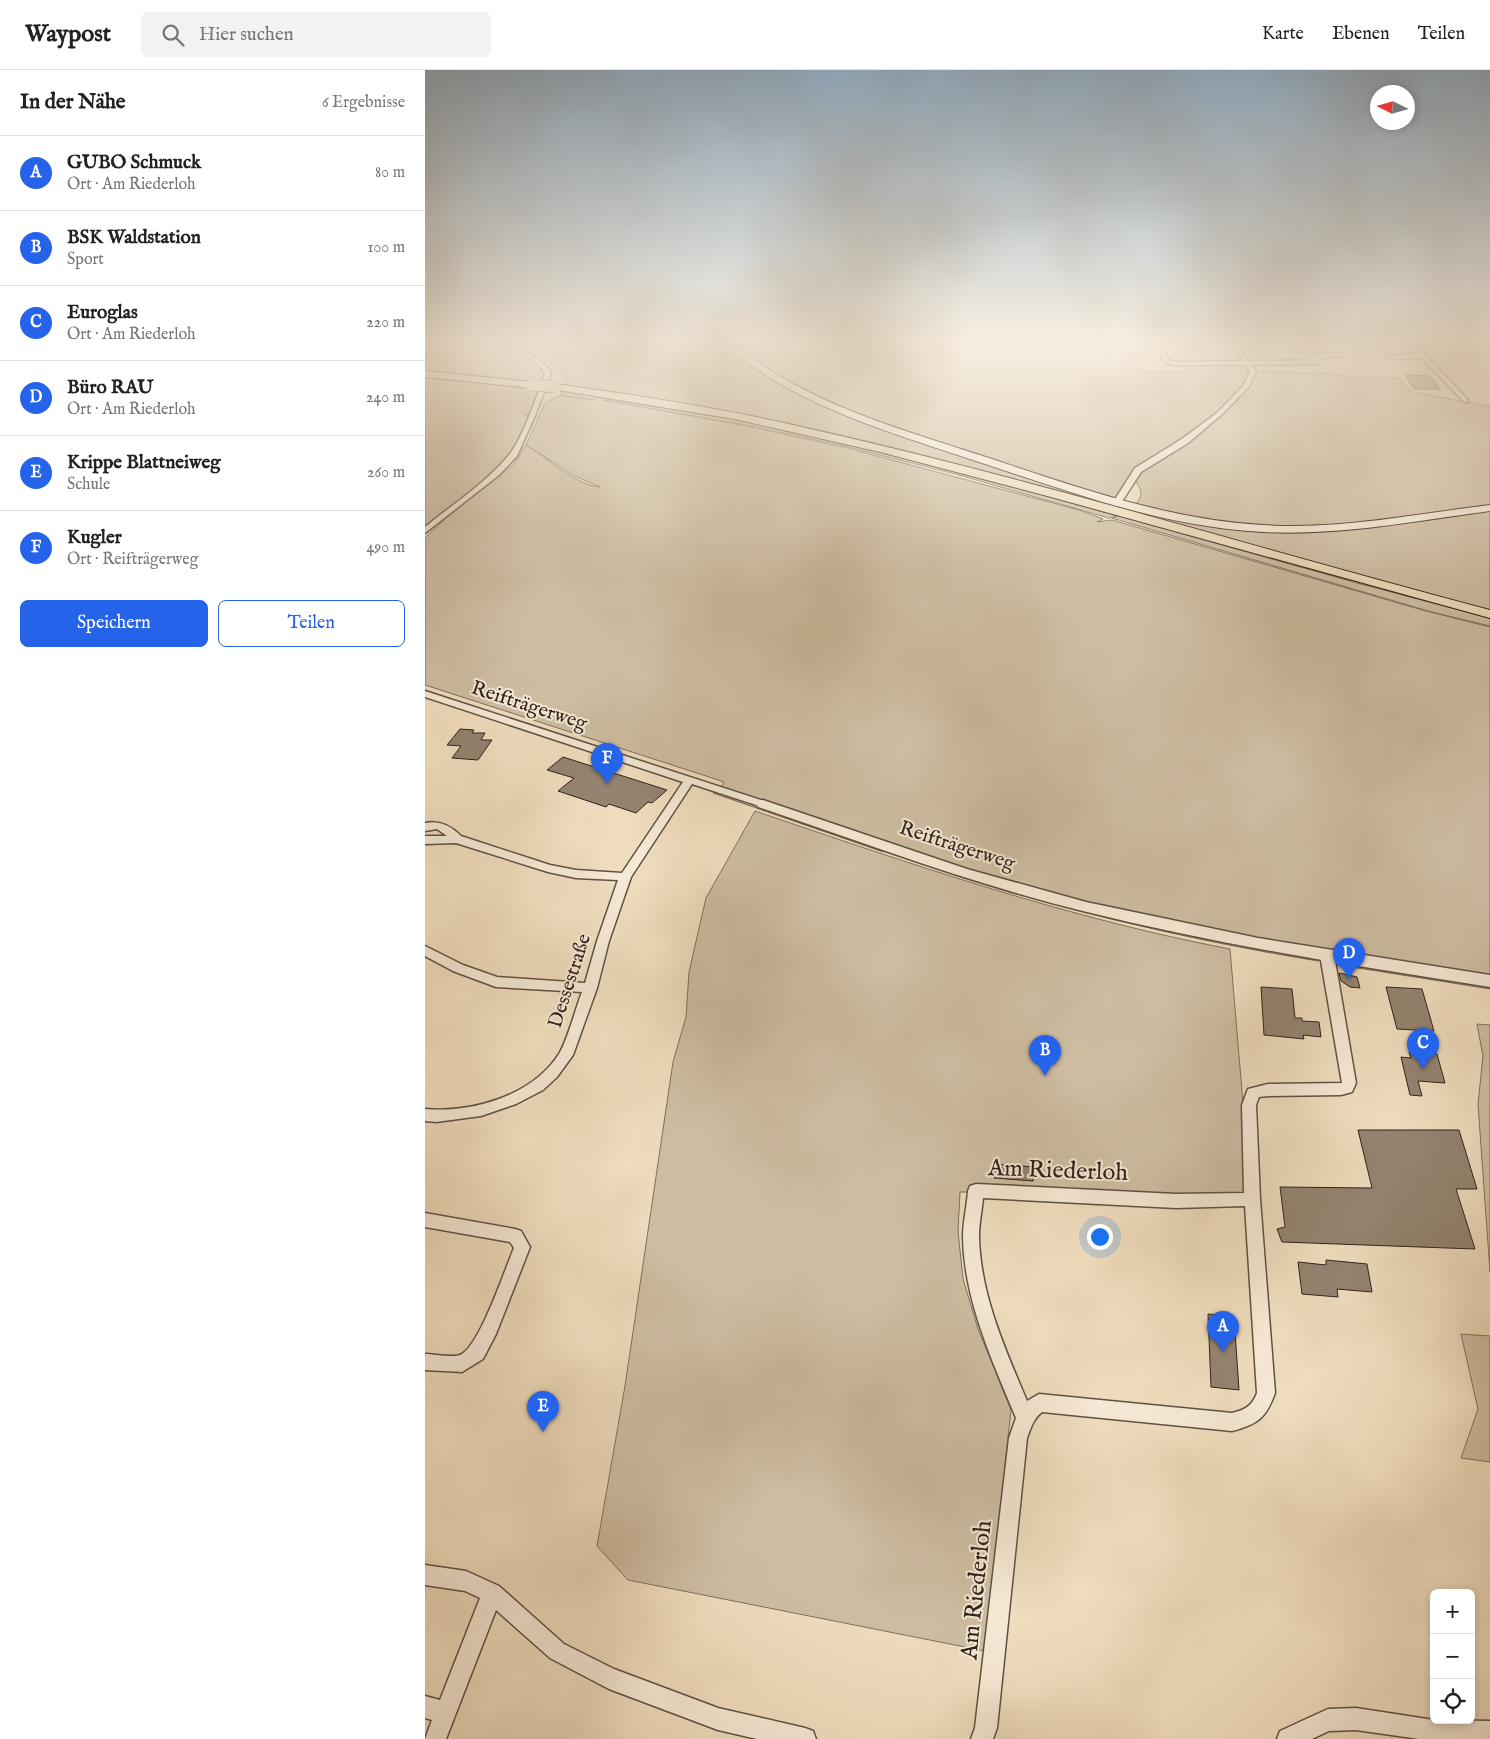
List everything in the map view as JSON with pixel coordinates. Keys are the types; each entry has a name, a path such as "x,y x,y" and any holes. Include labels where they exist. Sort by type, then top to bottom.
{"highway":[{"path":"748,420 827,436 985,475 1358,580 1490,614"}],"main road":[{"path":"871,420 1116,504 1186,521 1281,530 1356,526 1490,508"}],"street":[{"path":"425,530 507,463 519,445 530,420"},
{"path":"1116,504 1138,470 1185,441 1209,420"},
{"name":"Reifträgerweg","path":"425,694 690,779 1029,892 1189,931 1490,981"},
{"name":"Dessestraße","path":"425,1114 436,1116 476,1112 511,1100 538,1086 552,1073 566,1055 590,988 603,941 625,877 690,779"},
{"path":"425,827 439,826 447,828 457,839"},
{"path":"425,840 457,839 548,868 576,874 625,877"},
{"path":"425,950 458,968 496,982 590,988"},
{"path":"1025,1417 1030,1409 1039,1404 1233,1422 1256,1413 1265,1393 1252,1199 1249,1105 1253,1093 1268,1090 1347,1088 1349,1083 1327,955"},
{"name":"Am Riederloh","path":"982,1739 986,1728 999,1622 1018,1438 1025,1417 987,1326 977,1282 971,1236 976,1191 1167,1200 1215,1201 1252,1199"},
{"path":"425,1220 515,1236 522,1247 487,1334 477,1353 462,1364 425,1362"},
{"path":"425,1575 466,1582 492,1594 557,1651 609,1678 718,1718 805,1739"},
{"path":"435,1739 435,1710 492,1594"},
{"path":"1296,1737 1327,1720 1356,1719 1454,1733 1490,1732"}],"shaded area":[{"path":"425,420 527,420 511,454 494,472 425,528"},
{"path":"537,420 712,420 843,447 1079,510 1103,519 1097,522 1112,520 1426,611 1490,627 1490,976 1230,934 1148,918 1040,890 826,824 721,787 724,782 425,685 425,538 446,518 514,464 526,445","holes":["535,451 575,476 600,487 581,482"]},
{"path":"718,420 740,420 828,438 994,481 1117,516 1109,518 959,475 844,446"},
{"path":"757,420 869,420 964,455 1113,506 1214,527 1279,531 1281,529 1215,524 1132,508 1141,494 1134,479 1130,479 1118,498 1107,499 871,420 1490,420 1490,611 1360,578 883,447"},
{"path":"1119,516 1357,583 1490,618 1490,626 1428,611 1112,518"},
{"path":"715,791 885,850 883,852 713,793"},
{"path":"755,811 872,851 1049,906 1109,922 1230,949 1243,1103 1247,1195 960,1192 958,1231 963,1279 978,1329 1011,1410 985,1651 628,1580 597,1546 625,1386 673,1062 686,1017 689,972 706,898"},
{"path":"955,873 1146,926 1318,959 1318,961 1180,935 1134,924 1044,901 954,875"},
{"path":"1333,961 1490,985 1490,989 1333,964"},
{"path":"1477,1024 1490,1025 1490,1272 1478,1104 1483,1056"},
{"path":"1461,1334 1490,1336 1490,1462 1461,1458 1478,1409"}],"building":[{"path":"460,729 474,730 472,733 485,733 481,740 492,740 478,760 452,758 461,746 447,745"},
{"path":"563,757 667,790 652,803 648,802 636,813 609,804 606,807 558,791 574,778 547,770"},
{"path":"1339,973 1357,977 1360,988 1350,987 1341,981"},
{"path":"1261,987 1292,989 1295,1018 1302,1018 1302,1021 1319,1022 1321,1037 1303,1035 1304,1039 1264,1035"},
{"path":"1386,987 1422,989 1434,1031 1397,1029"},
{"path":"1409,1052 1437,1054 1445,1083 1418,1081 1422,1096 1410,1095 1401,1057 1411,1058"},
{"path":"1358,1130 1459,1130 1477,1189 1456,1189 1475,1249 1282,1242 1277,1229 1285,1227 1280,1187 1372,1188"},
{"path":"995,1164 1034,1167 1033,1181 994,1178"},
{"path":"1326,1260 1367,1264 1372,1292 1337,1289 1338,1297 1302,1294 1298,1262 1326,1265"},
{"path":"1208,1314 1234,1317 1239,1390 1211,1387"}],"place":[{"name":"Kugler","path":"607,784"},
{"name":"Büro RAU","path":"1349,979"},
{"name":"Euroglas","path":"1423,1069"},
{"name":"BSK Waldstation","path":"1045,1076"},
{"name":"GUBO Schmuck","path":"1223,1352"},
{"name":"Krippe Blattneiweg","path":"543,1432"}]}
